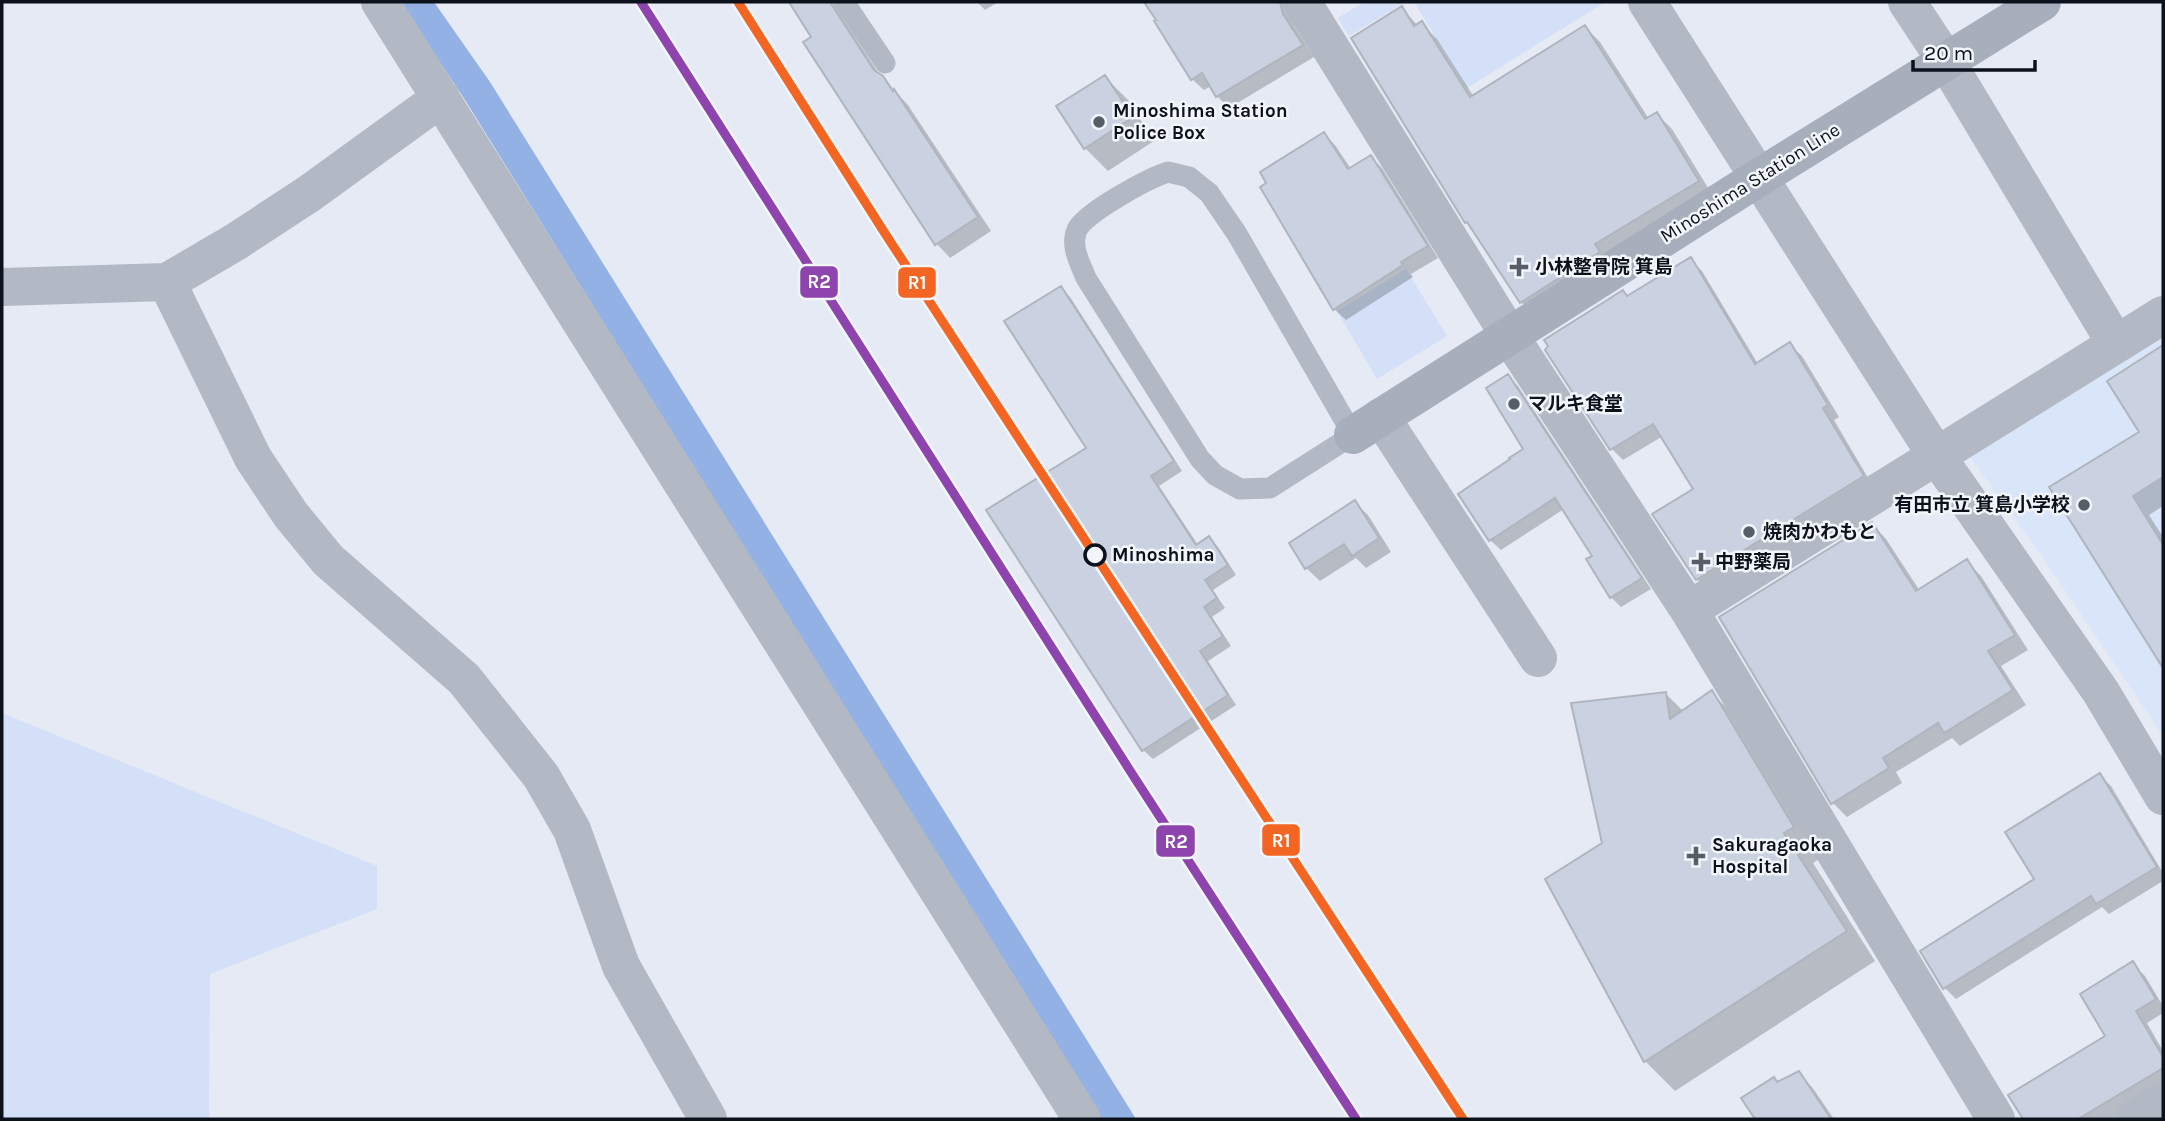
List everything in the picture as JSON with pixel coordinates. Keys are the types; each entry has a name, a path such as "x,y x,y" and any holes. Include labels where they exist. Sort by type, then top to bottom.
{"main road":[{"name":"Minoshima Station Line","path":"1367,426 2042,2"}],"street":[{"path":"380,2 1082,1119"},
{"path":"1301,2 1509,335 1689,610 1996,1119"},
{"path":"1647,2 1936,455 2101,692 2163,796"},
{"path":"1907,2 2116,344"},
{"path":"2,287 167,282 237,241 310,193 442,98"},
{"path":"167,282 253,458 291,515 328,561 464,679 541,776 572,831 621,966 708,1119"},
{"path":"1689,610 2163,315"},
{"path":"1367,426 1538,658"},
{"path":"2135,1119 2163,1101"}],"lane":[{"path":"844,2 885,63"},
{"path":"1168,172 1189,177 1209,193 1367,426 1270,488 1240,489 1215,475 1200,459 1086,278 1075,249 1076,231 1083,220 1150,178 1168,172"}],"shaded area":[{"path":"1364,2 1405,2 1349,36 1338,18"},
{"path":"1414,2 1605,2 1467,88"},
{"path":"1406,269 1447,336 1377,379 1337,311"},
{"name":"有田市立 箕島小学校","path":"2163,334 2163,736 2040,553 1969,456"},
{"path":"2,713 377,866 377,909 210,974 209,1119 2,1119"}],"water":[{"path":"400,2 434,2 490,82 1136,1119 1098,1119 465,100"}],"building":[{"path":"789,2 830,2 874,70 883,76 893,91 894,89 978,217 935,245 803,42 811,37"},
{"path":"1144,2 1280,2 1283,14 1303,45 1216,97 1202,73 1191,80"},
{"path":"1402,6 1414,26 1422,21 1470,97 1585,25 1645,119 1657,112 1699,181 1595,244 1600,252 1520,303 1467,222 1465,223 1351,38"},
{"path":"1105,75 1133,117 1084,149 1056,106"},
{"path":"1324,132 1348,169 1371,155 1428,246 1333,310 1260,187 1266,183 1260,172"},
{"path":"1691,257 1755,364 1790,342 1828,405 1823,408 1864,476 1696,580 1652,514 1693,489 1653,424 1610,450 1545,350 1548,346 1544,340 1623,290 1627,296"},
{"path":"1061,286 1174,461 1151,476 1196,545 1209,536 1228,565 1205,580 1217,598 1204,607 1223,636 1200,651 1228,695 1142,751 986,510 1086,448 1004,321"},
{"path":"2163,345 2163,477 2133,496 2163,545 2163,668 2049,487 2139,432 2107,381"},
{"path":"1508,374 1642,578 1610,598 1586,559 1592,556 1555,498 1489,541 1458,494 1523,449 1486,388"},
{"path":"1355,500 1379,538 1352,556 1344,544 1305,569 1289,543"},
{"path":"1872,522 1916,591 1967,559 2015,635 1988,651 2013,690 1944,733 1938,723 1883,758 1889,768 1831,804 1719,617"},
{"path":"1712,690 1794,827 1784,833 1847,931 1644,1062 1545,879 1602,843 1571,703 1666,692 1670,719"},
{"path":"2100,773 2157,867 2096,904 2091,896 1943,989 1920,951 2034,879 2005,832"},
{"path":"2133,961 2156,999 2136,1011 2163,1057 2163,1068 2078,1119 2023,1119 2008,1095 2105,1036 2080,994"},
{"path":"1799,1071 1831,1119 1755,1119 1741,1098 1774,1077 1777,1082"}],"transit line":[{"name":"R2","path":"641,2 1136,780 1356,1119"},
{"name":"R1","path":"738,2 886,235 1463,1119"}],"place":[{"name":"Minoshima Station Police Box","path":"1099,122"},
{"name":"小林整骨院 箕島","path":"1519,267"},
{"name":"マルキ食堂","path":"1514,404"},
{"name":"有田市立 箕島小学校","path":"2084,505"},
{"name":"焼肉かわもと","path":"1749,532"},
{"name":"Minoshima","path":"1095,555"},
{"name":"中野薬局","path":"1701,562"},
{"name":"Sakuragaoka Hospital","path":"1696,856"}]}
